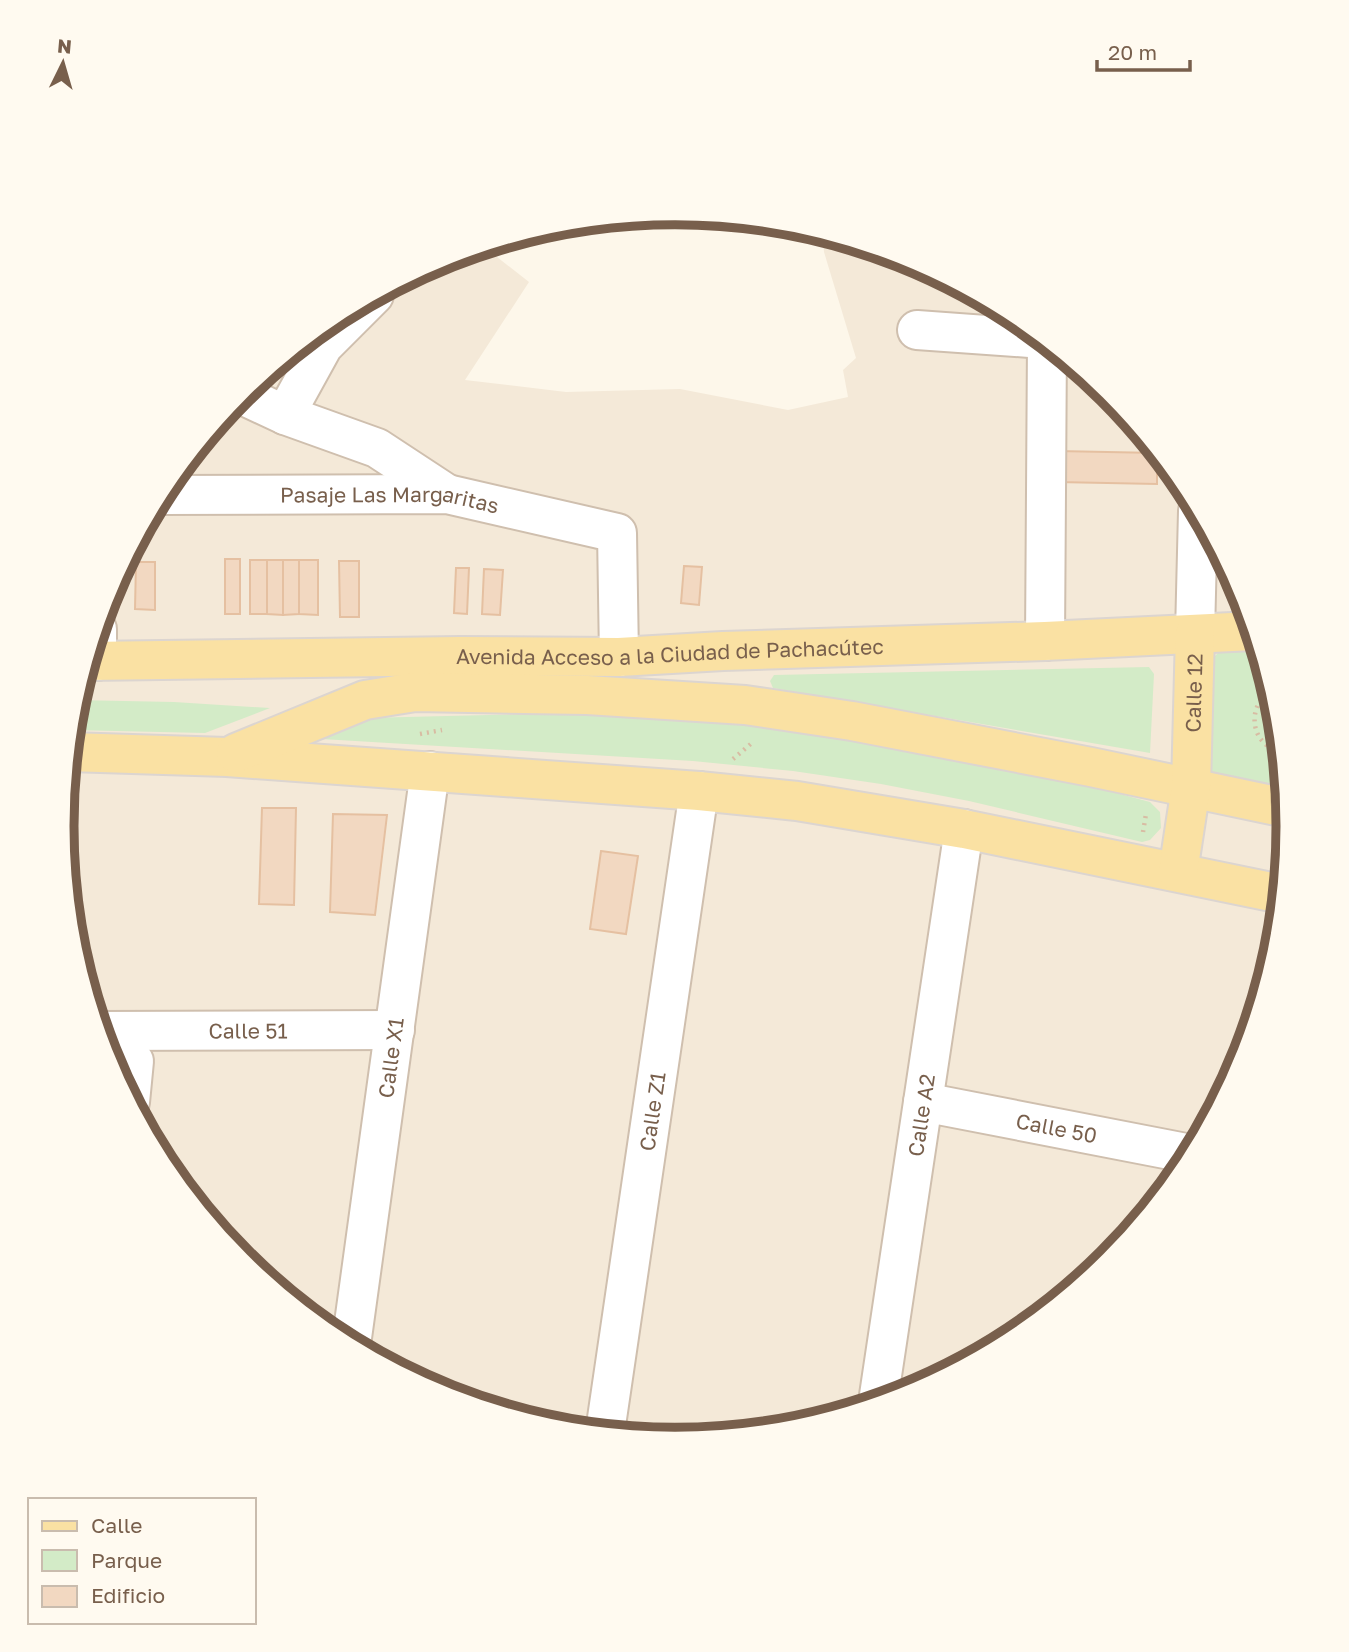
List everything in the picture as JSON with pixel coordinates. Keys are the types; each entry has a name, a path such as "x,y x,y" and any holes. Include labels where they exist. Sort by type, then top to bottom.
{"main road":[{"name":"Avenida Acceso a la Ciudad de Pachacútec","path":"100,650 619,657 723,650 1045,641 1243,631"},
{"name":"Calle 12","path":"1178,873 1191,787 1195,634"},
{"name":"Avenida Acceso a la Ciudad de Pachacútec","path":"227,757 365,700 415,692 587,695 745,705 838,719 1275,806"},
{"name":"Avenida Acceso a la Ciudad de Pachacútec","path":"79,752 227,757 699,791 797,801 964,829 1271,892"}],"street":[{"path":"285,415 323,346 346,323"},
{"path":"917,330 1023,337"},
{"path":"1045,641 1047,355"},
{"path":"252,399 285,415 377,448 446,494"},
{"name":"Pasaje Las Margaritas","path":"173,495 446,494 618,533 619,657"},
{"name":"Calle 12","path":"1195,634 1198,531"},
{"name":"Calle X1","path":"353,1333 430,771"},
{"name":"Calle Z1","path":"606,1423 699,791"},
{"name":"Calle A2","path":"880,1390 964,829"},
{"name":"Calle 51","path":"110,1031 395,1030"},
{"path":"132,1084 134,1060"},
{"name":"Calle 50","path":"923,1102 1179,1152"}],"path":[{"path":"1262,699 1255,706 1254,723 1261,738 1270,746"}],"shaded area":[{"path":"823,244 868,257 940,287 1008,326 1040,349 1071,374 1126,430 1174,492 1195,526 1214,560 1244,633 1264,709 1270,748 1276,826 1274,865 1264,943 1255,982 1244,1019 1214,1092 1195,1127 1151,1192 1126,1222 1071,1278 1008,1326 975,1346 940,1365 868,1395 830,1407 753,1422 714,1426 635,1426 596,1422 519,1407 481,1395 409,1365 341,1326 309,1303 278,1278 223,1222 175,1160 154,1126 135,1092 105,1019 85,943 79,904 75,865 75,787 85,709 94,670 105,633 135,560 154,525 198,460 223,430 278,374 341,326 374,306 445,271 492,253 529,282 465,380 566,392 680,389 788,410 848,397 843,370 856,358"}],"green space":[{"path":"1249,650 1264,709 1274,793 1218,781 1205,766 1211,660 1219,652"},
{"path":"1149,667 1154,674 1150,753 773,688 770,681 774,675"},
{"path":"87,700 270,708 205,733 82,730"},
{"path":"529,714 715,721 803,730 1064,779 1150,802 1160,812 1161,828 1150,840 1142,842 969,801 793,771 693,761 305,738 364,718"}],"building":[{"path":"1057,451 1145,453 1157,468 1157,484 1057,482"},
{"path":"225,559 240,559 240,614 225,614"},
{"path":"250,560 267,560 267,614 250,614"},
{"path":"267,560 283,560 283,615 267,614"},
{"path":"283,560 299,560 299,614 283,615"},
{"path":"299,560 318,560 318,615 299,614"},
{"path":"339,561 359,561 359,617 340,617"},
{"path":"136,562 155,562 155,610 135,609"},
{"path":"684,566 702,567 699,605 681,603"},
{"path":"456,568 469,568 467,614 454,613"},
{"path":"484,569 503,570 500,615 482,614"},
{"path":"262,808 296,808 294,905 259,904"},
{"path":"333,814 387,815 375,915 330,912"},
{"path":"601,851 638,856 626,934 590,929"}]}
